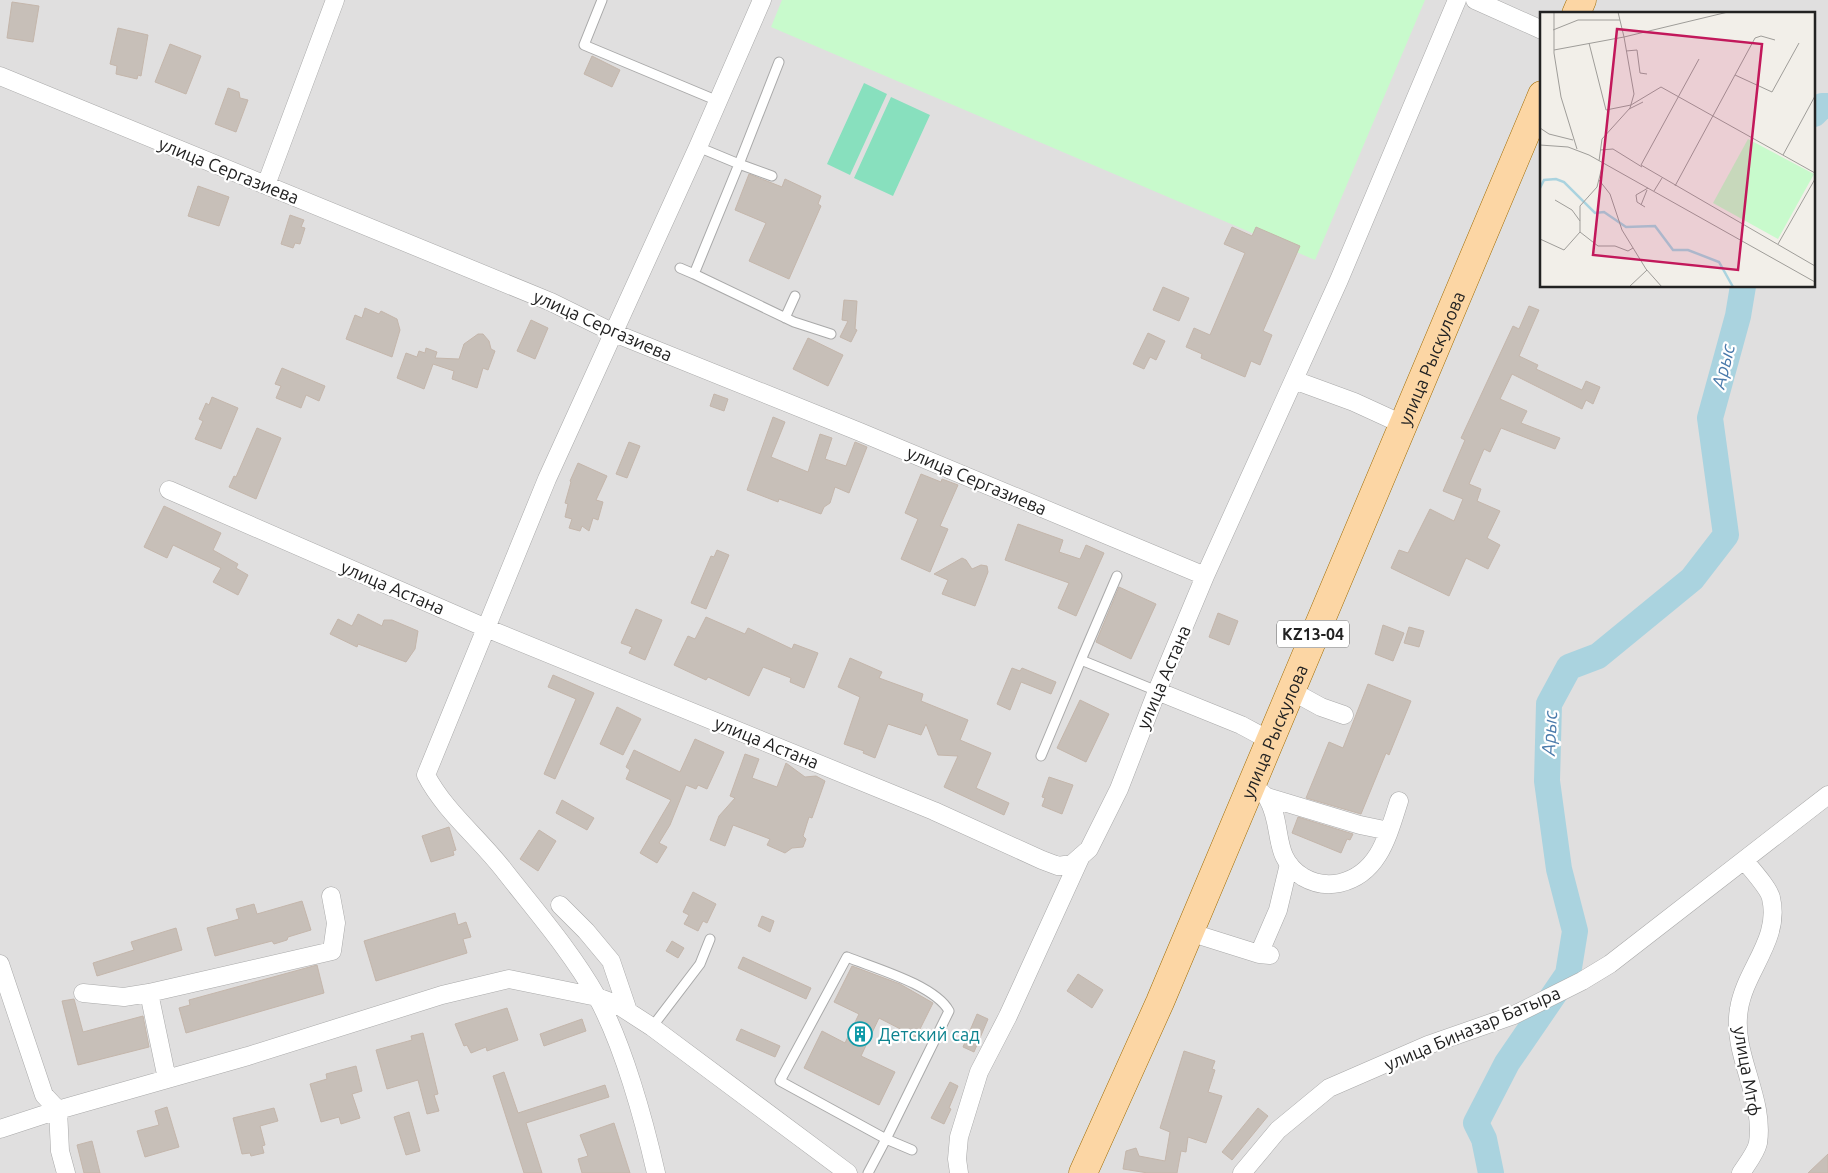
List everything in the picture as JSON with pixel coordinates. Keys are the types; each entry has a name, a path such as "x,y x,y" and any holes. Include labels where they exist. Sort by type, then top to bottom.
{"main road":[{"path":"1577,12 1582,0"},
{"name":"улица Рыскулова","path":"1084,1173 1189,932 1258,792 1269,740 1540,100"}],"street":[{"path":"266,185 335,0"},
{"path":"656,1173 628,1074 608,1019 597,997 564,948 484,844 435,792 426,775 583,396 614,333 762,0"},
{"name":"улица Астана","path":"169,490 486,628 925,807 1042,860 1058,866 1072,864 1089,849 1119,789 1205,576 1339,280 1457,0"},
{"path":"1476,0 1540,29"},
{"name":"улица Сергазиева","path":"0,76 551,302 614,333 879,439 1205,576"},
{"path":"1294,380 1354,402 1402,424"},
{"path":"1290,690 1321,707 1344,715"},
{"path":"1157,691 1241,725 1269,740"},
{"path":"1258,792 1360,825 1390,831"},
{"path":"1258,792 1275,815 1282,856 1296,873 1315,884 1334,884 1352,880 1368,869 1383,850 1399,801"},
{"name":"улица Биназар Батыра","path":"1242,1173 1278,1130 1329,1088 1428,1045 1514,1015 1582,982 1610,964 1828,795"},
{"path":"957,1171 960,1137 979,1072 1081,856"},
{"name":"улица Мтф","path":"1741,1173 1758,1144 1757,1113 1738,1038 1739,1009 1746,982 1770,935 1772,920 1771,896 1745,860"},
{"path":"1189,932 1264,954 1278,910 1289,864"},
{"path":"83,993 124,997 149,994 332,951 336,923 331,896"},
{"path":"560,904 586,930 611,961 628,1011"},
{"path":"0,964 44,1095 58,1110 60,1151 66,1173"},
{"path":"0,1129 58,1110 248,1056 442,995 509,979 597,997 628,1011 848,1173"},
{"path":"149,994 167,1079"}],"lane":[{"path":"602,0 584,45 718,101"},
{"path":"694,274 779,62"},
{"path":"698,147 772,176"},
{"path":"680,268 785,318 831,334"},
{"path":"785,318 795,296"},
{"path":"1041,756 1117,576"},
{"path":"1081,660 1157,691"},
{"path":"652,1027 700,964 710,939"},
{"path":"868,1173 886,1139 949,1011 945,1004 919,986 847,956 780,1082 886,1139 912,1150"}],"shaded area":[{"path":"0,0 1828,0 1828,1173 0,1173"}],"green space":[{"path":"782,0 1425,0 1315,260 771,27"},
{"path":"864,83 887,94 850,175 827,164"},
{"path":"891,97 930,115 893,196 854,178"}],"building":[{"path":"12,2 39,6 33,42 7,38"},
{"path":"118,28 148,35 141,76 138,75 137,79 116,74 117,66 110,64"},
{"path":"170,44 201,56 186,94 155,82"},
{"path":"592,56 620,70 612,87 584,74"},
{"path":"228,88 239,92 240,98 248,100 236,132 215,124"},
{"path":"749,174 782,187 785,179 821,196 818,204 821,206 789,279 749,261 766,223 735,210"},
{"path":"198,186 229,197 219,226 188,216"},
{"path":"290,215 304,220 301,227 305,228 300,244 295,243 293,248 281,244"},
{"path":"1232,227 1252,236 1256,227 1300,246 1263,331 1272,335 1260,365 1251,361 1245,377 1201,358 1202,354 1186,347 1194,328 1210,335 1245,253 1224,244"},
{"path":"1163,287 1189,298 1179,321 1153,310"},
{"path":"844,300 857,301 855,329 857,330 851,342 840,337 848,321 842,320"},
{"path":"1529,306 1539,310 1519,356 1538,365 1536,369 1582,390 1586,381 1600,387 1593,404 1586,400 1582,409 1512,374 1500,399 1527,411 1521,423 1560,438 1555,449 1501,428 1490,452 1484,449 1469,484 1481,489 1477,501 1500,511 1487,538 1500,545 1488,569 1466,558 1449,596 1391,568 1399,550 1408,553 1430,509 1454,521 1463,499 1443,491 1465,440 1461,438 1513,326 1519,329"},
{"path":"365,308 379,314 381,311 397,319 400,330 392,357 346,339 355,315 362,318"},
{"path":"531,320 548,328 535,359 517,351"},
{"path":"1148,333 1165,341 1156,360 1150,357 1144,369 1133,364"},
{"path":"478,334 483,334 489,341 491,349 495,351 488,370 483,368 477,388 452,379 454,371 433,364 424,389 397,378 406,353 417,357 419,351 425,353 426,348 437,352 435,358 459,359 464,344"},
{"path":"808,338 843,355 828,386 793,369"},
{"path":"282,368 325,386 319,401 306,395 301,408 276,398 281,386 275,384"},
{"path":"714,394 728,399 724,411 710,406"},
{"path":"212,397 238,408 221,449 195,439 203,421 199,419 206,403 209,405"},
{"path":"773,417 785,422 771,457 808,472 820,434 832,438 825,459 846,466 855,442 867,447 849,493 835,487 830,503 824,507 821,514 779,499 778,502 747,490"},
{"path":"257,428 281,438 256,499 229,487 234,476 236,477"},
{"path":"629,442 640,446 627,478 616,474"},
{"path":"578,463 607,476 596,500 603,502 598,520 593,518 589,531 582,526 580,531 569,528 572,519 565,517 568,504 565,503 570,481"},
{"path":"921,474 941,482 942,479 958,485 940,526 948,529 930,572 901,559 918,519 905,513"},
{"path":"164,506 221,533 213,550 238,564 236,568 248,575 238,595 213,582 221,568 173,545 167,558 144,547"},
{"path":"1018,524 1063,540 1059,552 1080,559 1086,545 1104,553 1076,616 1058,608 1069,583 1005,560"},
{"path":"717,550 729,555 706,609 691,603 711,556 714,557"},
{"path":"962,558 966,560 972,569 981,565 987,566 988,572 975,606 942,594 948,580 934,574"},
{"path":"1119,587 1156,604 1131,659 1096,642"},
{"path":"636,609 662,620 645,660 629,653 632,647 621,643"},
{"path":"1218,613 1238,621 1229,645 1209,637"},
{"path":"358,614 382,626 384,620 392,620 418,631 415,649 406,662 358,644 357,647 330,634 338,619 352,626"},
{"path":"706,617 745,634 748,628 792,649 794,644 818,653 804,688 790,682 791,678 763,667 749,696 708,677 706,680 674,665 688,636 695,639"},
{"path":"1383,625 1404,633 1393,661 1375,654"},
{"path":"1409,627 1424,631 1419,647 1404,643"},
{"path":"850,658 882,672 879,678 923,694 921,701 968,720 960,740 991,753 976,788 1009,803 1004,815 944,787 958,756 938,755 926,724 921,735 888,724 875,758 863,753 864,751 844,744 860,697 838,687"},
{"path":"1012,668 1020,671 1022,668 1056,682 1051,694 1021,682 1010,710 997,704"},
{"path":"553,675 594,693 555,779 544,774 576,699 548,687"},
{"path":"1368,684 1411,701 1389,755 1386,753 1361,814 1306,798 1329,742 1343,748"},
{"path":"1080,700 1109,714 1086,762 1057,748"},
{"path":"617,707 641,719 623,755 600,744"},
{"path":"695,739 724,752 707,789 698,785 696,789 686,785 670,825 659,843 667,847 657,863 640,853 671,800 626,779 630,770 626,767 634,750 680,772"},
{"path":"745,754 759,759 752,778 777,787 786,763 805,777 816,776 825,781 812,818 809,817 803,836 806,839 803,847 792,848 785,853 767,845 770,839 733,825 725,846 710,840 719,816 735,798 730,796"},
{"path":"1049,777 1073,785 1062,814 1042,806 1045,798 1042,797"},
{"path":"562,800 594,818 587,830 556,813"},
{"path":"1298,817 1353,834 1350,840 1347,839 1341,853 1292,833"},
{"path":"449,827 456,850 453,851 454,855 431,862 422,836"},
{"path":"539,830 556,841 538,871 520,859"},
{"path":"693,892 716,904 707,923 703,921 698,931 684,924 689,915 683,912"},
{"path":"302,901 311,930 288,937 287,940 274,944 272,941 215,956 207,928 239,919 236,909 254,904 257,914"},
{"path":"455,913 458,925 466,922 471,937 463,939 467,953 376,981 364,941"},
{"path":"762,916 774,921 770,932 758,926"},
{"path":"176,928 182,950 97,976 93,963 134,950 131,942"},
{"path":"672,941 684,948 678,958 666,951"},
{"path":"743,957 811,988 806,999 738,968"},
{"path":"317,965 324,993 186,1033 179,1008 190,1005 189,1000"},
{"name":"Детский сад","path":"852,966 900,984 933,1003 916,1037 879,1018 861,1056 895,1072 879,1105 804,1068 822,1031 845,1043 859,1014 834,1002"},
{"path":"1078,974 1103,990 1092,1008 1067,991"},
{"path":"74,999 83,1032 143,1016 149,1047 78,1065 62,1001"},
{"path":"507,1008 518,1040 487,1051 486,1047 471,1053 467,1045 464,1046 455,1024"},
{"path":"977,1014 988,1019 974,1052 963,1047"},
{"path":"582,1019 586,1031 544,1046 540,1034"},
{"path":"741,1029 780,1046 775,1057 736,1040"},
{"path":"423,1033 438,1094 434,1095 439,1111 427,1114 418,1080 387,1089 376,1050 412,1040 411,1036"},
{"path":"1184,1051 1215,1061 1212,1069 1215,1070 1208,1092 1222,1096 1206,1143 1188,1137 1186,1152 1181,1151 1177,1173 1148,1173 1123,1169 1126,1151 1136,1148 1139,1156 1165,1161 1170,1132 1160,1128"},
{"path":"356,1066 362,1091 352,1094 360,1118 341,1124 339,1117 321,1122 310,1084 327,1079 326,1074"},
{"path":"504,1072 518,1113 605,1085 609,1097 526,1123 542,1173 524,1173 493,1076"},
{"path":"950,1082 958,1086 944,1124 931,1118"},
{"path":"167,1107 179,1147 145,1157 137,1131 159,1125 155,1111"},
{"path":"274,1108 278,1121 260,1126 265,1145 262,1146 264,1153 251,1156 250,1153 242,1154 233,1118"},
{"path":"1258,1108 1268,1116 1232,1160 1222,1152"},
{"path":"409,1112 420,1151 406,1155 394,1117"},
{"path":"614,1123 630,1173 582,1173 578,1159 588,1156 580,1135"},
{"path":"92,1141 100,1173 84,1173 77,1145"},
{"path":"1828,1154 1828,1173 1808,1173"}],"waterway":[{"name":"Арыс","path":"1816,112 1822,106 1828,106"},
{"name":"Арыс","path":"1491,1173 1484,1139 1476,1123 1507,1063 1568,974 1575,931 1559,869 1547,781 1549,704 1569,667 1598,656 1692,579 1726,535 1710,418 1738,316 1743,288"}],"place":[{"name":"Детский сад","path":"860,1034"}]}
